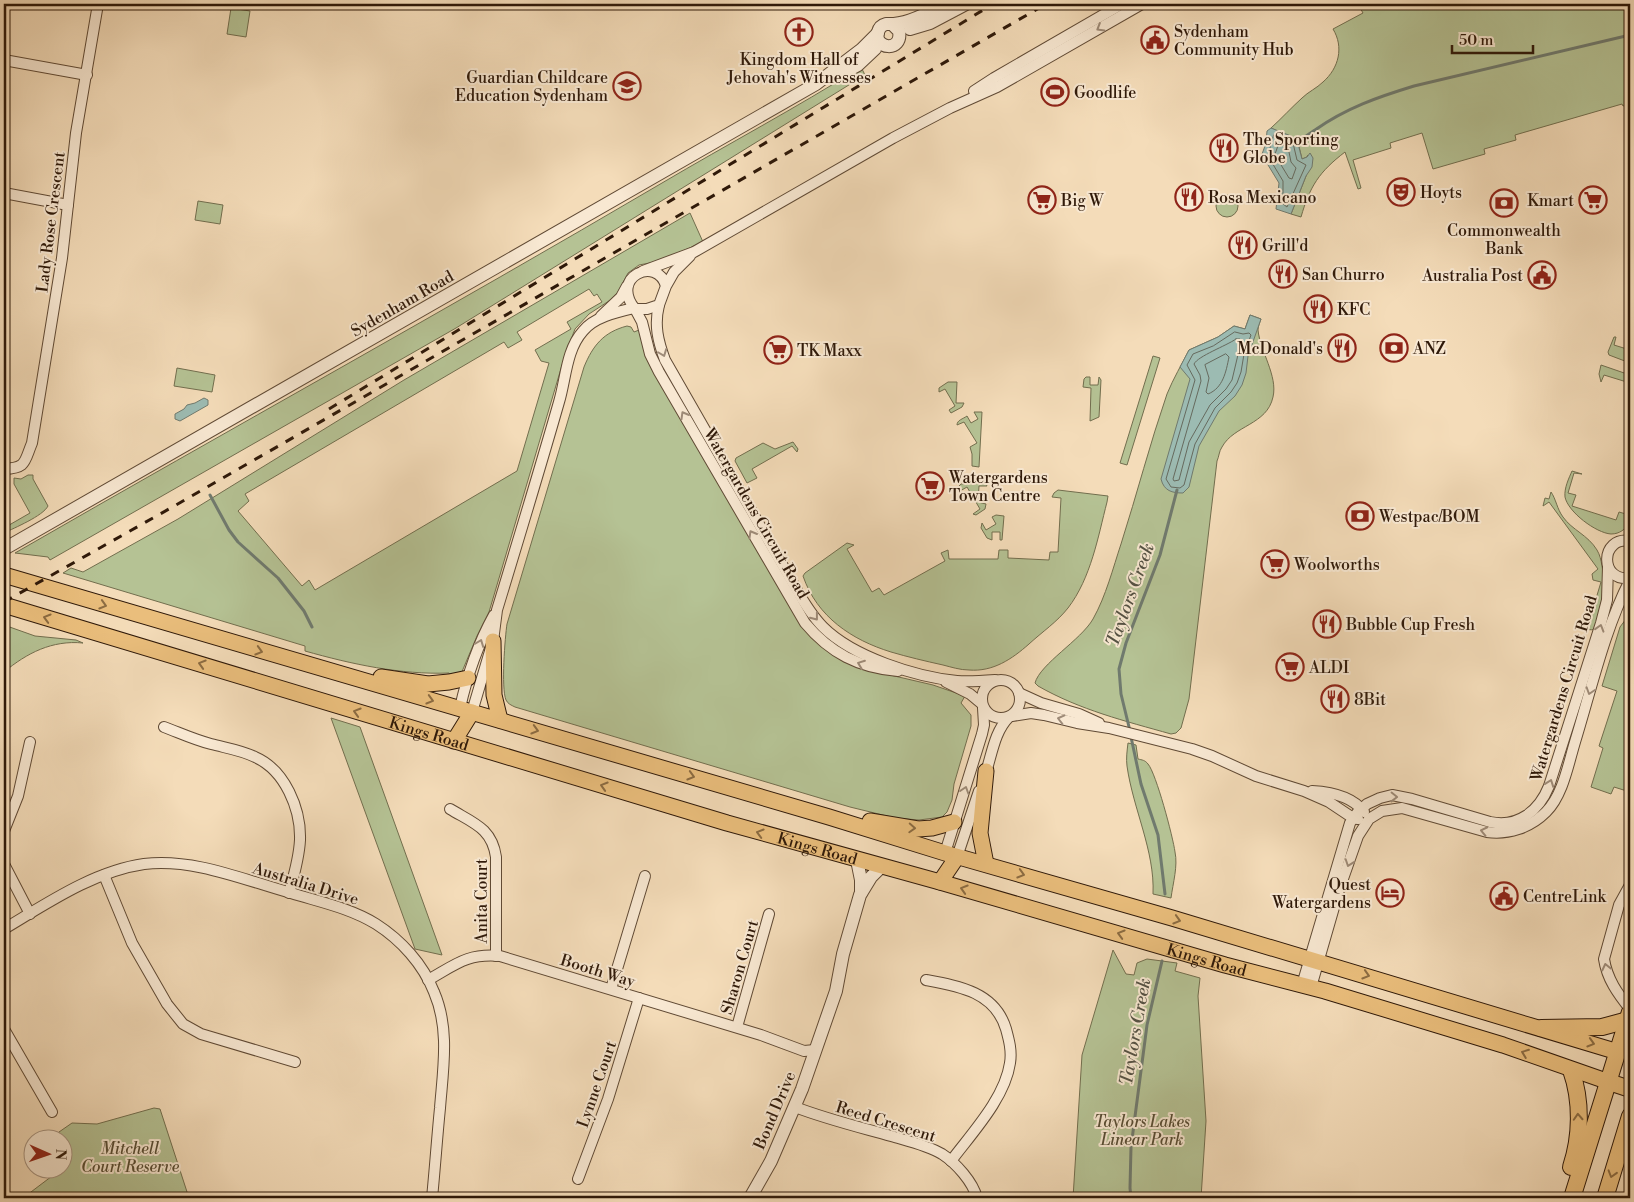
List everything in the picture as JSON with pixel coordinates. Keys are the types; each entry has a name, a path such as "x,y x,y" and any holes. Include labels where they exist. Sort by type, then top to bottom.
{"highway":[{"path":"1542,1028 1602,1027 1630,1014"},
{"path":"1572,1198 1609,1082 1624,1054 1630,1014"},
{"path":"1562,1198 1578,1139 1576,1087 1571,1070"},
{"name":"Kings Road","path":"1609,1082 1630,1089"},
{"path":"1604,1198 1630,1118"}],"main road":[{"name":"Kings Road","path":"4,575 829,817 951,855 1315,960 1624,1054"},
{"name":"Kings Road","path":"4,605 727,824 940,882 1225,965 1307,986 1503,1045 1609,1082"},
{"path":"493,641 494,695 500,720"},
{"path":"333,672 428,684 468,678"},
{"path":"454,741 466,710"},
{"path":"986,771 980,832 986,864"},
{"path":"829,817 918,828 932,828 954,822"},
{"path":"940,882 951,855"}],"street":[{"name":"Lady Rose Crescent","path":"4,471 22,466 32,443 62,258 71,167 98,4"},
{"path":"944,4 927,14 883,26 878,33 878,39 885,46 892,46 913,27 930,23 966,4"},
{"path":"950,108 994,78 1122,4"},
{"path":"594,322 621,297 634,276 694,252 893,138 950,108 1005,83 1142,4"},
{"path":"892,24 899,31 900,38"},
{"name":"Sydenham Road","path":"4,549 816,84 862,49 878,33"},
{"name":"Sydenham Road","path":"816,84 848,71 858,65 871,51 885,46"},
{"path":"4,60 87,75"},
{"path":"4,193 68,205"},
{"path":"466,710 493,641 497,610 560,399 571,353 581,332 588,325 621,311 634,308 647,309 659,305 666,286 678,267 694,252"},
{"path":"643,271 661,276 666,286"},
{"path":"628,285 627,296 634,308"},
{"name":"Watergardens Circuit Road","path":"659,305 656,331 666,360 809,610 825,629 846,645 872,658 909,672 940,679 968,682 995,680"},
{"name":"Watergardens Circuit Road","path":"634,308 642,322 650,354 659,372 805,623 827,645 859,664 882,670 909,672"},
{"name":"Watergardens Circuit Road","path":"1353,818 1361,808 1373,800 1392,796 1412,799 1495,824 1514,822 1532,813 1541,802 1549,786 1601,623 1607,600 1607,559 1610,549 1613,545 1626,541 1630,530"},
{"path":"1608,567 1615,576 1630,579"},
{"name":"Watergardens Circuit Road","path":"1353,818 1369,819 1382,811 1402,808 1479,830 1501,833 1524,827 1539,818 1552,804 1561,784 1626,597 1630,579"},
{"path":"466,710 468,678 484,632 497,610"},
{"name":"Watergardens Circuit Road","path":"940,679 970,694 982,706"},
{"path":"995,680 1011,682 1019,693 1019,706 1002,726 997,736 986,771 951,855 954,822 984,725 982,692 985,687 995,680"},
{"path":"1019,693 1040,703 1079,714 1109,728"},
{"path":"982,706 987,713 998,719 1031,713 1109,728 1202,752 1256,776 1304,791 1329,802 1353,818 1307,986"},
{"path":"164,727 201,741 256,757 273,768 281,778 294,806 299,824 300,838 298,863 289,893"},
{"path":"4,831 18,796 30,742"},
{"path":"1304,791 1330,792 1361,808 1369,819 1358,836 1315,960"},
{"name":"Anita Court","path":"450,809 484,830 491,838 495,847 496,956"},
{"path":"857,860 861,880 860,895"},
{"path":"4,864 30,914"},
{"name":"Australia Drive","path":"4,929 82,885 104,875 144,864 178,864 210,870 353,912 376,924 403,945 420,966 438,1003 444,1030 432,1198"},
{"path":"860,895 871,877 882,866"},
{"path":"104,875 132,943 167,1004 183,1024 201,1034 295,1062"},
{"path":"611,990 645,876"},
{"path":"1630,885 1619,905 1604,960 1613,986 1630,1014"},
{"name":"Bond Drive","path":"750,1198 771,1160 795,1107 836,992 843,954 860,895"},
{"name":"Sharon Court","path":"737,1028 770,914"},
{"name":"Booth Way","path":"428,980 464,960 480,955 496,956 516,960 737,1028 807,1044 815,1050"},
{"path":"926,980 959,986 976,992 988,1000 999,1014 1009,1040 1010,1063 1000,1091 989,1111 951,1161"},
{"name":"Lynne Court","path":"578,1179 608,1099 640,998"},
{"path":"4,1029 52,1112"},
{"name":"Reed Crescent","path":"795,1107 829,1119 928,1147 941,1153 951,1161 969,1183 977,1198"}],"green space":[{"path":"1363,4 1429,4 1433,9 1443,4 1630,4 1630,104 1623,106 1622,104 1515,135 1516,140 1484,149 1485,154 1433,169 1422,133 1390,143 1391,148 1353,160 1361,188 1358,189 1345,152 1328,166 1317,180 1308,197 1301,217 1291,214 1306,176 1308,155 1302,159 1298,142 1271,128 1304,96 1321,84 1333,70 1339,50 1333,29 1363,13 1359,6"},
{"path":"231,8 250,11 246,37 227,34"},
{"path":"861,67 865,75 456,328 50,560 48,557 15,553 501,277"},
{"path":"1227,195 1235,198 1238,206 1235,214 1227,217 1219,214 1216,206 1219,198"},
{"path":"198,201 223,205 220,224 195,220"},
{"path":"690,213 703,242 660,261 639,265 628,273 612,299 589,314 575,329 565,355 489,612 461,674 451,678 449,673 394,670 322,656 305,651 305,646 63,573 71,568 83,572 178,519 404,380","holes":["589,289 594,296 597,294 602,302 567,322 571,329 535,350 541,361 549,363 517,471 315,590 309,580 302,586 238,511 249,501 245,494 504,342 508,348 522,340 517,332"]},
{"path":"1250,315 1261,319 1258,330 1259,338 1271,372 1274,389 1273,397 1270,406 1264,414 1227,440 1221,449 1217,461 1189,699 1181,728 1176,733 1171,734 1086,708 1038,686 1035,683 1044,668 1080,635 1098,610 1112,572 1167,394 1189,350 1218,337 1234,326 1245,329"},
{"path":"627,326 631,327 634,332 639,330 738,517 800,623 873,671 933,685 965,696 961,703 971,715 971,726 954,784 952,800 947,812 942,817 919,820 895,818 850,807 515,707 507,701 505,694 504,651 507,624 584,367 591,352 600,341 612,332"},
{"path":"1614,337 1616,337 1614,345 1630,350 1630,363 1609,355 1608,352"},
{"path":"1153,356 1160,358 1127,465 1120,463"},
{"path":"1601,365 1630,375 1630,383 1604,375 1601,382 1599,374"},
{"path":"177,368 215,375 212,392 174,386"},
{"path":"1086,377 1090,377 1090,385 1098,385 1099,377 1101,380 1099,417 1090,421 1091,388 1083,387"},
{"path":"948,382 957,382 956,403 964,403 962,407 951,413 949,410 955,406 945,389 939,392 939,388"},
{"path":"974,412 982,412 979,467 972,466 970,447 977,443 964,422 957,425 959,421 967,416 971,423 978,419"},
{"path":"793,442 798,449 797,452 792,446 752,469 757,478 747,483 735,461 736,458 763,443 775,449"},
{"path":"1572,471 1582,474 1574,473 1568,493 1576,495 1572,506 1616,520 1619,512 1626,514 1630,501 1630,523 1622,531 1611,534 1598,530 1571,509 1565,494"},
{"path":"28,475 33,475 33,479 48,506 35,518 4,533 4,528 30,513 14,484 14,478 21,479"},
{"path":"985,482 987,486 979,486 978,502 986,504 985,509 976,515 973,514 980,509 967,487 960,491 958,487 961,484"},
{"path":"1058,490 1108,496 1088,571 1076,596 1059,618 1016,655 994,667 978,670 959,669 891,652 863,641 838,625 827,615 809,591 803,576 847,543 854,545 847,549 872,592 879,588 884,595 945,561 941,553 948,550 949,559 998,559 999,550 1008,550 1008,558 1049,560 1050,552 1058,552 1061,498 1052,497"},
{"path":"1551,492 1563,517 1571,526 1585,536 1597,550 1600,558 1606,580 1596,629 1587,629 1580,624 1587,626 1589,622 1601,582 1593,580 1592,574 1598,569 1549,502 1543,506 1545,498 1549,499"},
{"path":"996,515 1004,516 1002,540 1000,540 1000,532 992,532 992,540 987,538 981,528 982,523 986,530 996,524 992,517"},
{"path":"1630,617 1630,792 1614,787 1611,794 1591,787 1603,748 1599,746 1617,691 1602,686 1620,627"},
{"path":"4,625 35,636 76,640 83,643 61,644 40,649 4,672"},
{"path":"331,718 360,727 442,955 415,949"},
{"path":"1128,743 1136,745 1138,759 1148,764 1160,792 1168,820 1176,857 1171,898 1153,894 1151,862 1127,766"},
{"name":"Taylors Lakes Linear Park","path":"1113,950 1126,974 1134,975 1137,963 1147,959 1177,963 1175,971 1200,978 1198,996 1206,1121 1201,1198 1073,1198 1082,1055"},
{"name":"Mitchell Court Reserve","path":"154,1108 160,1109 189,1198 61,1198 60,1195 52,1198 23,1198 47,1180 72,1180 72,1130 62,1130 72,1123 97,1124"}],"water":[{"path":"1271,128 1297,140 1302,159 1310,153 1313,158 1312,167 1306,176 1291,214 1276,209 1279,183 1265,160 1263,162 1261,157 1266,143 1267,131"},
{"path":"1250,315 1261,319 1248,356 1242,385 1235,396 1219,411 1199,446 1189,487 1183,493 1166,489 1161,479 1190,379 1180,367 1189,350 1218,337 1234,326 1245,329"},
{"path":"204,398 208,400 208,405 180,421 175,419 175,414 187,405"}],"waterway":[{"name":"Taylors Creek","path":"1297,144 1338,115 1401,90 1630,35"},
{"name":"Taylors Creek","path":"1130,731 1121,694 1119,669 1126,643 1160,555 1177,490"},
{"path":"210,495 229,530 238,542 278,578 304,611 312,627"},
{"name":"Taylors Creek","path":"1131,737 1141,784 1158,835 1165,894"},
{"name":"Taylors Creek","path":"1131,1198 1131,1147 1147,1025 1162,961"}],"railway":[{"path":"329,409 993,4"},
{"path":"4,602 1046,4"}],"place":[{"name":"Kingdom Hall of Jehovah's Witnesses","path":"799,32"},
{"name":"Sydenham Community Hub","path":"1155,40"},
{"name":"Guardian Childcare Education Sydenham","path":"627,86"},
{"name":"Goodlife","path":"1055,92"},
{"name":"The Sporting Globe","path":"1224,148"},
{"name":"Hoyts","path":"1401,192"},
{"name":"Rosa Mexicano","path":"1189,197"},
{"name":"Big W","path":"1042,200"},
{"name":"Kmart","path":"1593,200"},
{"name":"Commonwealth Bank","path":"1504,203"},
{"name":"Grill'd","path":"1243,245"},
{"name":"San Churro","path":"1283,274"},
{"name":"Australia Post","path":"1542,275"},
{"name":"KFC","path":"1318,309"},
{"name":"McDonald's","path":"1342,348"},
{"name":"ANZ","path":"1394,348"},
{"name":"TK Maxx","path":"778,350"},
{"name":"Watergardens Town Centre","path":"930,486"},
{"name":"Westpac/BOM","path":"1360,516"},
{"name":"Woolworths","path":"1275,564"},
{"name":"Bubble Cup Fresh","path":"1327,624"},
{"name":"ALDI","path":"1290,667"},
{"name":"8Bit","path":"1335,699"},
{"name":"Quest Watergardens","path":"1390,893"},
{"name":"CentreLink","path":"1504,896"}]}
